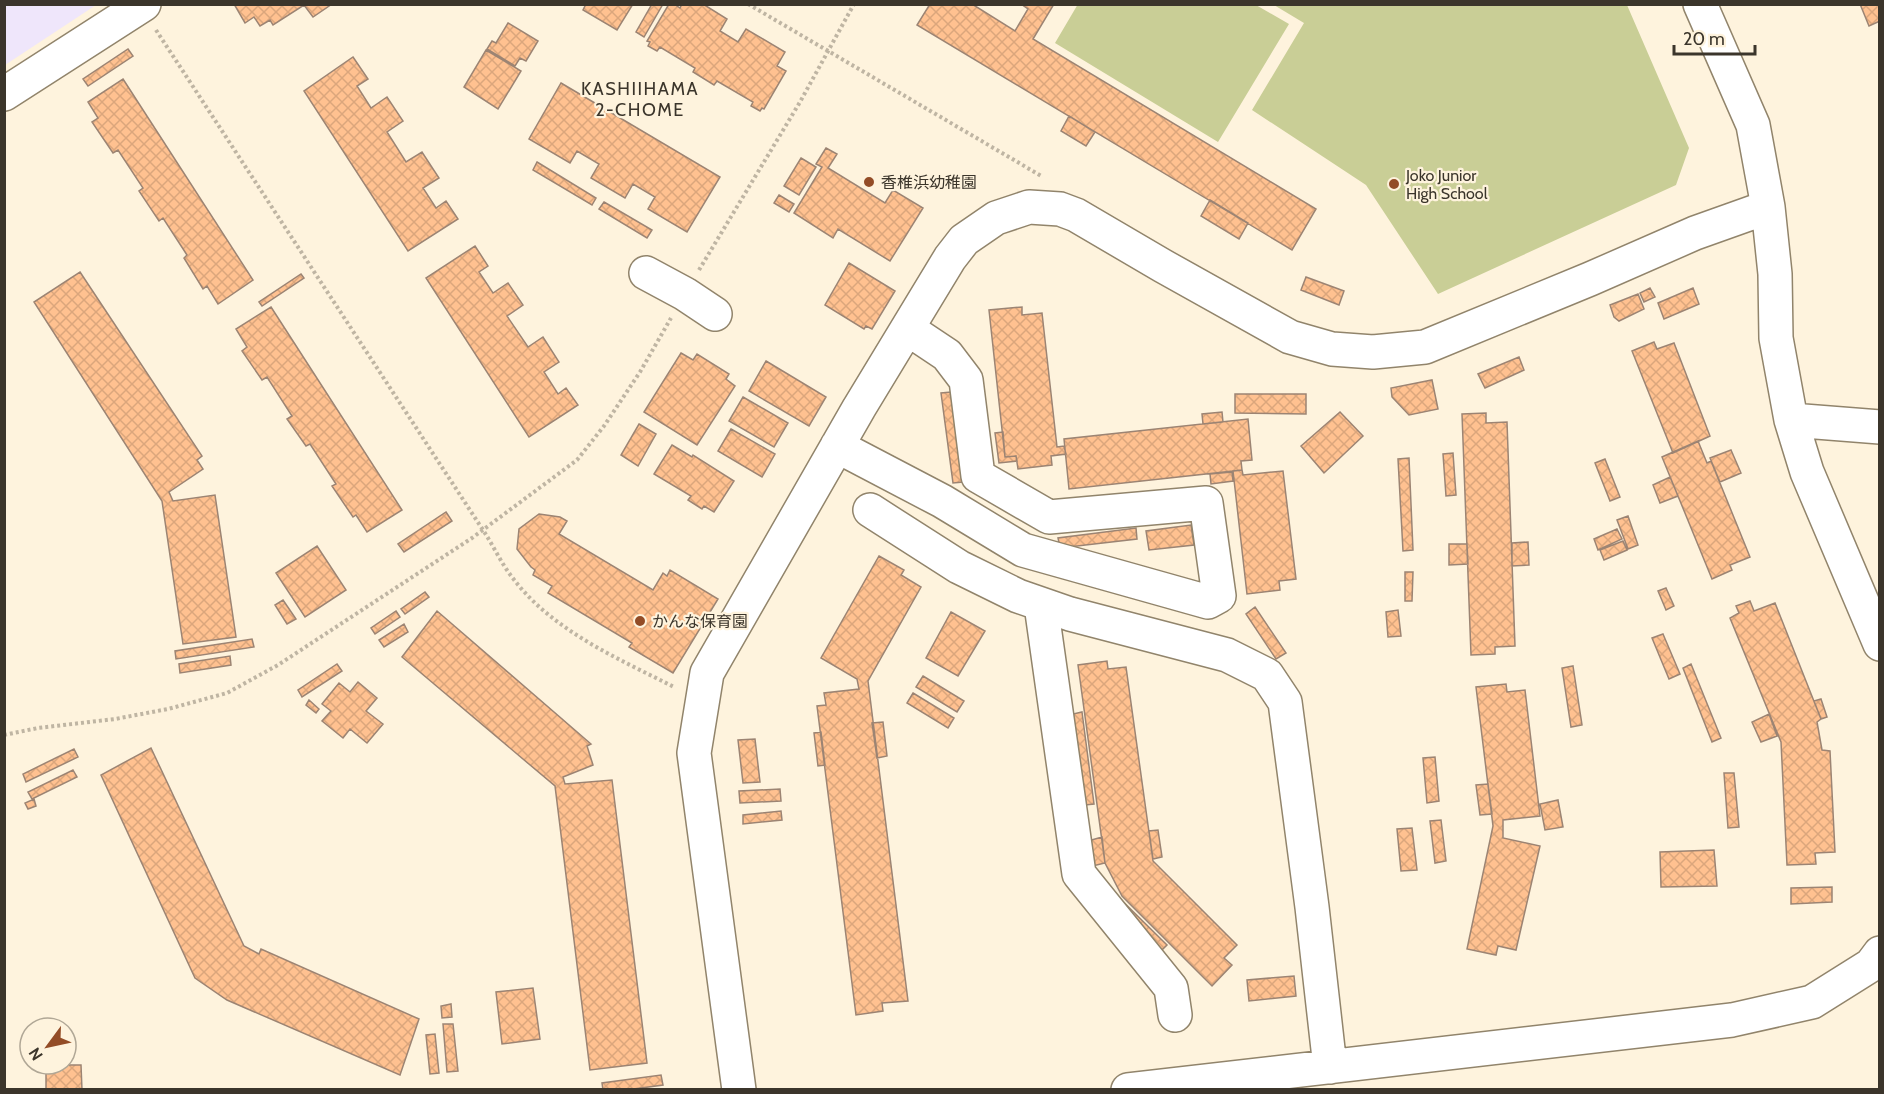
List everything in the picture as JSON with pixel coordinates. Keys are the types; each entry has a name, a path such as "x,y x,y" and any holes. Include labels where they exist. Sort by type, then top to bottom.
{"street":[{"path":"1700,4 1753,125 1768,207 1775,274 1776,338 1791,420 1807,472 1880,644"},
{"path":"4,94 142,5"},
{"path":"739,1089 694,753 707,673 837,446 950,258 964,240 996,218 1029,207 1045,207 1076,214 1290,337 1332,349 1373,352 1425,347 1695,233 1768,207"},
{"path":"646,273 685,294 715,314"},
{"path":"837,446 942,501 1023,550 1208,602 1220,597 1206,503 1049,517 978,476 966,380 947,355 908,329"},
{"path":"1791,420 1880,426"},
{"path":"870,510 959,567 1041,604 1070,614 1227,655 1267,675 1285,702 1330,1067"},
{"path":"1041,604 1079,874 1171,988 1174,1015"},
{"path":"1128,1089 1732,1020 1812,1002 1871,965 1880,953"}],"path":[{"path":"748,4 1044,178"},
{"path":"4,735 38,728 115,719 168,709 227,693 278,665 483,530 577,460 604,426 640,372 800,102 854,4"},
{"path":"142,5 512,578 546,613 594,645 702,702"}],"shaded area":[{"path":"5,4 96,4 96,5 5,65"}],"green space":[{"path":"1078,4 1256,5 1289,24 1218,142 1055,43"},
{"path":"1274,5 1627,5 1689,148 1676,185 1438,294 1366,185 1252,110 1304,23"}],"building":[{"path":"234,4 332,4 313,17 304,5 273,25 270,20 260,26 254,17 245,23"},
{"path":"586,4 633,4 617,30 583,10"},
{"path":"652,4 663,4 644,37 636,32"},
{"path":"669,4 680,8 682,4 703,4 727,19 720,31 738,42 746,29 785,52 777,66 786,71 764,109 760,111 751,106 753,102 717,81 714,85 693,72 695,68 660,47 657,51 648,46 650,42 647,41"},
{"path":"930,4 972,4 1015,31 1028,9 1021,4 1054,4 1033,39 1316,209 1292,250 917,25"},
{"path":"1860,4 1880,4 1880,21 1869,26"},
{"path":"508,23 538,41 526,61 520,58 515,66 487,49 492,41 496,43"},
{"path":"128,49 133,56 88,86 83,79"},
{"path":"486,50 521,71 498,109 464,87"},
{"path":"353,57 368,79 357,86 371,108 387,97 403,121 387,132 406,162 422,152 439,178 423,188 436,208 446,201 458,219 408,251 304,91"},
{"path":"123,79 253,280 218,304 207,286 203,289 184,258 187,255 163,218 159,221 139,191 143,188 118,150 113,153 92,122 98,118 88,102"},
{"path":"561,83 720,177 687,232 648,209 655,197 633,184 625,198 591,178 599,164 577,151 570,163 529,139"},
{"path":"1069,116 1095,132 1086,146 1061,131"},
{"path":"826,148 837,154 828,168 885,203 893,190 923,208 890,261 838,229 833,238 794,213 822,167 816,164"},
{"path":"801,158 816,167 799,195 784,186"},
{"path":"537,162 596,198 592,205 533,170"},
{"path":"779,195 794,204 789,212 774,203"},
{"path":"1210,200 1248,223 1239,239 1201,216"},
{"path":"604,202 652,230 647,238 599,209"},
{"path":"475,246 488,266 479,272 493,293 508,283 523,305 507,316 528,347 543,337 559,362 544,372 558,394 566,388 578,405 529,437 426,278"},
{"path":"849,263 895,291 872,329 866,326 864,329 825,305"},
{"path":"80,272 202,456 197,460 203,469 169,492 173,501 215,495 236,637 183,644 162,501 34,302"},
{"path":"301,274 304,278 262,306 259,302"},
{"path":"1306,277 1344,291 1339,305 1301,290"},
{"path":"1650,288 1655,297 1644,302 1640,293"},
{"path":"1693,288 1699,304 1664,319 1658,303"},
{"path":"1638,294 1644,309 1619,321 1614,317 1610,305"},
{"path":"271,307 402,510 367,532 356,515 353,517 332,486 336,484 310,444 306,446 287,419 292,416 267,377 262,380 242,351 247,347 236,329"},
{"path":"1022,307 1022,315 1042,313 1057,447 1064,446 1066,454 1051,456 1052,465 1018,469 1016,456 1005,457 989,310"},
{"path":"1654,342 1657,349 1674,343 1710,436 1673,453 1632,351"},
{"path":"681,353 693,360 697,354 729,374 726,379 735,386 697,445 644,412"},
{"path":"1519,357 1524,370 1485,388 1478,374"},
{"path":"766,361 826,397 809,426 749,391"},
{"path":"1432,380 1438,409 1409,415 1392,397 1391,388"},
{"path":"951,392 963,482 953,483 941,393"},
{"path":"1235,394 1306,394 1306,414 1235,413"},
{"path":"743,397 788,423 774,447 729,421"},
{"path":"1222,412 1223,422 1203,424 1202,414"},
{"path":"1340,412 1363,436 1324,473 1301,446"},
{"path":"1486,413 1486,423 1507,422 1515,646 1495,647 1495,654 1471,655 1462,414"},
{"path":"1248,419 1252,460 1241,461 1242,470 1069,489 1064,439"},
{"path":"639,424 656,434 638,466 621,455"},
{"path":"731,429 775,454 762,477 718,451"},
{"path":"1003,432 1005,457 1016,456 1017,461 999,463 995,433"},
{"path":"1698,441 1707,463 1711,461 1750,557 1730,565 1732,570 1712,579 1662,457"},
{"path":"672,445 692,457 693,455 734,481 714,512 704,506 702,509 688,500 691,496 654,474"},
{"path":"1731,450 1741,473 1720,482 1710,458"},
{"path":"1453,453 1456,495 1446,496 1443,454"},
{"path":"1409,458 1413,550 1403,551 1398,459"},
{"path":"1605,459 1620,497 1610,501 1595,463"},
{"path":"1242,470 1243,475 1283,471 1296,579 1279,581 1280,590 1247,594 1233,471"},
{"path":"1232,472 1233,481 1211,484 1210,474"},
{"path":"1670,477 1678,496 1660,503 1653,485"},
{"path":"446,512 452,521 404,552 398,544"},
{"path":"539,514 560,517 567,521 559,534 653,590 663,573 667,576 670,570 718,599 673,673 629,647 632,643 548,593 552,586 533,575 535,570 517,549 519,529"},
{"path":"1628,516 1638,545 1628,549 1617,520"},
{"path":"1191,525 1194,545 1149,550 1146,531"},
{"path":"1136,528 1137,539 1060,548 1058,538"},
{"path":"1617,529 1622,539 1598,550 1594,539"},
{"path":"1623,541 1627,550 1604,560 1600,550"},
{"path":"1528,542 1529,565 1512,566 1512,543"},
{"path":"1449,544 1467,544 1468,564 1449,565"},
{"path":"317,546 346,590 305,617 276,573"},
{"path":"879,556 904,570 901,575 921,587 868,681 908,1001 882,1003 883,1011 856,1015 817,706 826,705 824,693 859,689 857,679 821,658"},
{"path":"1405,572 1413,572 1412,601 1405,601"},
{"path":"1666,588 1674,606 1666,610 1658,591"},
{"path":"425,592 429,597 405,614 401,609"},
{"path":"283,600 296,619 287,624 275,605"},
{"path":"1750,601 1754,611 1775,603 1821,719 1817,722 1822,750 1830,751 1835,852 1815,853 1816,864 1787,865 1781,742 1730,618 1739,613 1736,606"},
{"path":"1255,607 1286,653 1276,659 1246,614"},
{"path":"1398,610 1401,636 1388,637 1386,612"},
{"path":"396,611 400,617 375,634 371,628"},
{"path":"437,611 591,744 587,746 593,765 563,777 565,784 612,780 647,1063 590,1070 555,786 402,657"},
{"path":"951,612 985,631 958,676 926,658"},
{"path":"404,624 408,632 384,647 379,640"},
{"path":"1663,634 1680,674 1669,679 1652,638"},
{"path":"252,639 254,647 176,659 175,651"},
{"path":"230,656 231,665 180,673 179,664"},
{"path":"1107,661 1108,669 1126,667 1153,861 1237,945 1224,958 1232,965 1212,986 1122,896 1105,863 1078,665"},
{"path":"337,664 342,671 302,697 298,690"},
{"path":"1691,664 1721,738 1712,742 1683,668"},
{"path":"1573,666 1582,725 1571,727 1562,668"},
{"path":"923,676 964,701 957,712 916,687"},
{"path":"358,682 377,698 366,711 383,724 367,743 350,729 343,738 322,721 331,711 322,704 339,683 350,692"},
{"path":"1506,684 1507,692 1525,690 1540,816 1503,820 1503,838 1540,846 1516,950 1498,946 1496,955 1467,949 1493,826 1476,687"},
{"path":"913,693 954,718 948,728 907,703"},
{"path":"1821,699 1827,717 1821,719 1814,701"},
{"path":"309,700 319,709 316,713 306,705"},
{"path":"1082,712 1094,804 1085,805 1073,714"},
{"path":"1769,714 1777,736 1761,742 1752,722"},
{"path":"883,722 887,756 877,758 872,723"},
{"path":"821,732 825,765 818,766 814,733"},
{"path":"755,739 760,782 743,783 738,740"},
{"path":"151,748 244,946 259,954 261,949 419,1019 400,1075 227,1000 195,978 101,775"},
{"path":"74,749 78,757 26,782 23,774"},
{"path":"1435,757 1439,801 1427,803 1423,758"},
{"path":"73,770 77,777 32,799 28,792"},
{"path":"1724,773 1734,773 1739,827 1728,828"},
{"path":"1488,784 1492,814 1480,815 1476,785"},
{"path":"780,789 781,801 740,803 739,791"},
{"path":"34,799 36,806 28,809 25,803"},
{"path":"1558,800 1563,827 1545,830 1540,804"},
{"path":"781,811 782,820 743,824 743,815"},
{"path":"1441,820 1446,861 1435,863 1430,821"},
{"path":"1412,828 1417,870 1401,871 1397,829"},
{"path":"1158,830 1162,857 1153,859 1149,831"},
{"path":"1102,837 1105,863 1084,868 1081,843"},
{"path":"1714,850 1717,886 1661,887 1660,852"},
{"path":"1097,876 1167,945 1161,951"},
{"path":"1832,887 1832,902 1791,904 1791,888"},
{"path":"1294,976 1296,996 1249,1001 1247,980"},
{"path":"533,988 540,1039 502,1044 496,992"},
{"path":"451,1004 452,1017 442,1018 441,1006"},
{"path":"443,1024 453,1024 458,1071 447,1072"},
{"path":"435,1034 439,1073 430,1074 426,1035"},
{"path":"78,1065 81,1065 82,1090 46,1090 46,1076 78,1076"},
{"path":"661,1075 663,1085 626,1090 603,1090 602,1083"}],"place":[{"name":"香椎浜幼稚園","path":"869,182"},
{"name":"Joko Junior High School","path":"1394,184"},
{"name":"かんな保育園","path":"640,621"}],"district":[{"name":"KASHIIHAMA 2-CHOME","path":"640,100"}]}
